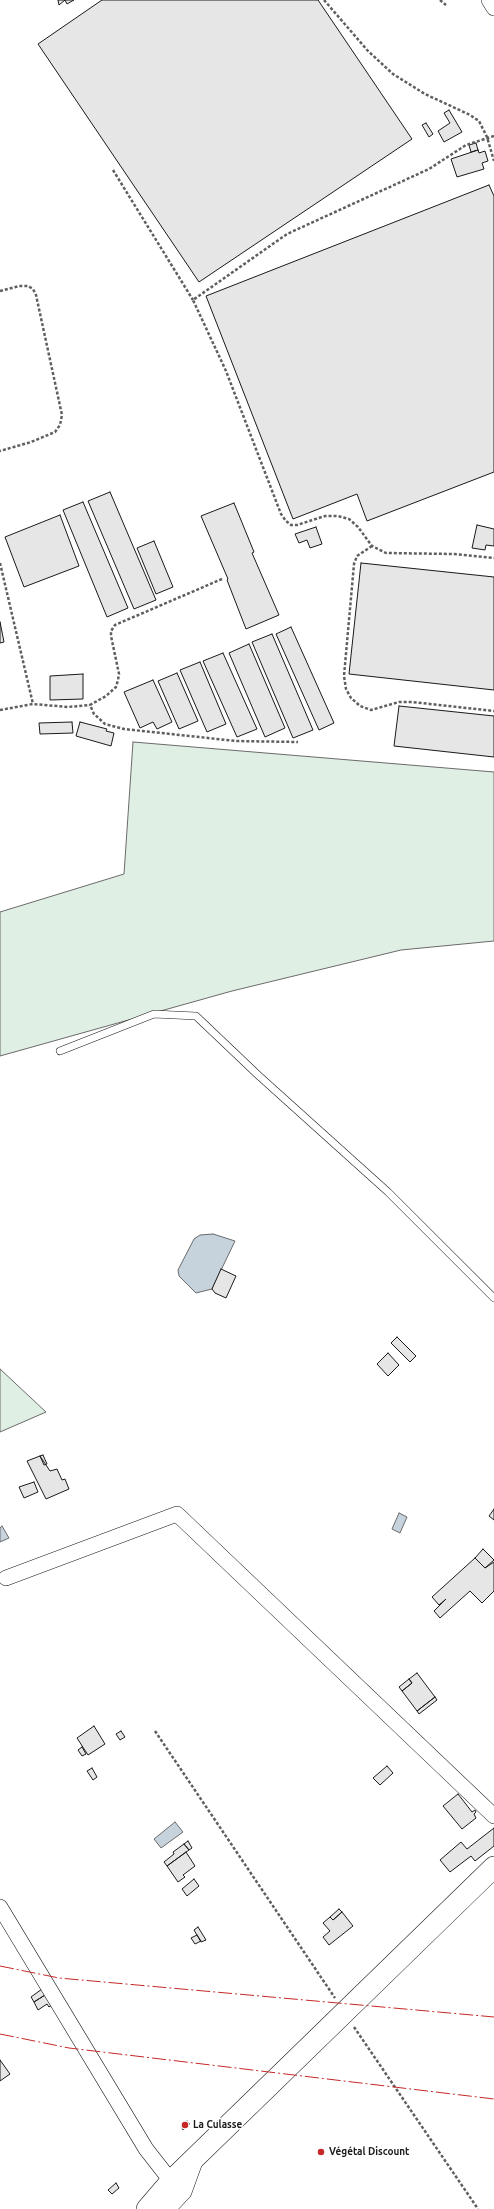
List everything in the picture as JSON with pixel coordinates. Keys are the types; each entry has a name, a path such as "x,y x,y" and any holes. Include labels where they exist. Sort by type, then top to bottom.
{"main road":[{"path":"146,2209 171,2181 494,1867"},
{"path":"131,2209 171,2181"}],"street":[{"path":"489,0 494,8"},
{"path":"6,1578 177,1514 494,1816"},
{"path":"0,1907 146,2149 171,2181"},
{"path":"168,2209 184,2192 196,2158"}],"lane":[{"path":"60,1052 154,1014 196,1016 258,1075 388,1192 494,1298"}],"path":[{"path":"324,0 368,51 393,74 425,94 470,115 478,121 488,137 494,161"},
{"path":"440,0 446,5"},
{"path":"192,300 288,234 429,169 466,145 494,136"},
{"path":"113,170 192,300 226,371 281,514 286,521 291,525 297,525 325,516 338,516 349,520 358,527 372,546 378,551 386,553 454,554 494,558"},
{"path":"0,291 19,286 28,286 33,289 36,294 62,415 60,425 54,432 31,442 0,451"},
{"path":"372,546 357,556 354,564 344,676 346,689 351,698 360,706 371,710 399,702 412,702 494,711"},
{"path":"0,563 32,704"},
{"path":"0,710 32,704 68,707 90,705 106,696 116,687 119,674 111,636 111,631 115,625 222,579"},
{"path":"90,705 94,714 105,724 124,729 236,741 298,742"},
{"path":"155,1731 478,2209"}],"green space":[{"path":"133,742 494,772 494,941 401,950 232,991 0,1056 0,912 124,874"},
{"path":"0,1369 46,1412 0,1432"}],"shaded area":[{"path":"213,1234 235,1241 212,1289 196,1293 179,1276 178,1270 194,1239 200,1235"},
{"path":"399,1513 407,1517 400,1533 392,1529"},
{"path":"2,1526 9,1538 0,1542 0,1528"},
{"path":"175,1822 183,1832 161,1848 154,1839"}],"building":[{"path":"58,0 65,0 59,5"},
{"path":"65,0 74,0 67,4"},
{"path":"102,0 318,0 412,139 199,282 38,44"},
{"path":"449,110 462,132 444,142 438,131 450,123 444,113"},
{"path":"426,123 433,134 429,137 422,125"},
{"path":"476,143 478,150 471,152 469,145"},
{"path":"478,150 479,153 485,151 488,161 482,163 484,169 457,177 451,159"},
{"path":"489,185 494,196 494,472 367,521 357,494 293,519 206,296"},
{"path":"110,492 156,600 134,609 88,501"},
{"path":"83,502 128,608 107,617 63,510"},
{"path":"234,503 254,552 252,553 279,615 246,629 227,580 228,579 201,516"},
{"path":"60,515 79,566 24,587 5,537"},
{"path":"477,525 494,529 494,546 486,545 485,550 472,548"},
{"path":"316,527 322,544 310,548 307,540 299,543 295,534"},
{"path":"154,541 173,587 156,594 137,548"},
{"path":"361,563 494,577 494,690 349,674"},
{"path":"0,622 4,642 0,643"},
{"path":"291,627 334,723 319,730 276,634"},
{"path":"272,634 313,730 293,738 252,642"},
{"path":"249,644 285,728 265,737 229,653"},
{"path":"223,653 257,729 237,737 203,661"},
{"path":"200,662 226,724 207,732 180,670"},
{"path":"177,673 198,721 179,729 158,681"},
{"path":"83,674 83,699 50,700 50,676"},
{"path":"153,680 172,722 157,729 153,722 140,728 124,692"},
{"path":"399,706 494,716 494,757 394,746"},
{"path":"72,722 73,733 40,734 39,723"},
{"path":"80,722 107,729 106,731 114,733 111,746 76,736"},
{"path":"221,1269 236,1276 226,1298 215,1293 212,1289"},
{"path":"397,1337 416,1356 410,1362 391,1343"},
{"path":"388,1353 399,1365 388,1376 377,1364"},
{"path":"43,1455 47,1464 44,1465 40,1456"},
{"path":"40,1456 50,1471 57,1469 62,1480 65,1479 69,1489 46,1499 27,1461"},
{"path":"34,1482 38,1492 24,1498 19,1487"},
{"path":"494,1509 494,1520 489,1516"},
{"path":"483,1549 494,1560 485,1568 475,1558"},
{"path":"475,1558 485,1568 494,1562 494,1591 482,1603 470,1591 440,1618 434,1611 446,1599 439,1605 432,1597"},
{"path":"417,1673 435,1697 417,1711 402,1691 412,1683 409,1679"},
{"path":"409,1679 412,1683 402,1691 399,1687"},
{"path":"435,1697 437,1700 419,1714 417,1711"},
{"path":"94,1726 105,1744 88,1755 77,1738"},
{"path":"121,1731 125,1737 120,1740 116,1734"},
{"path":"82,1747 86,1754 82,1756 78,1750"},
{"path":"387,1766 393,1773 380,1785 373,1778"},
{"path":"92,1768 97,1777 93,1780 87,1771"},
{"path":"458,1794 472,1812 475,1810 476,1812 474,1814 476,1818 462,1829 443,1806"},
{"path":"494,1828 494,1846 475,1861 471,1856 450,1872 440,1860 461,1842 467,1849"},
{"path":"188,1841 192,1848 189,1850 184,1844"},
{"path":"184,1844 189,1850 167,1866 164,1862 174,1854 173,1852"},
{"path":"186,1852 195,1866 183,1875 185,1877 178,1882 167,1866"},
{"path":"194,1879 199,1886 187,1896 182,1889"},
{"path":"339,1909 342,1912 333,1920 330,1917"},
{"path":"342,1912 353,1926 329,1945 323,1937 330,1931 323,1923 330,1917 333,1920"},
{"path":"198,1927 206,1940 201,1942 194,1930"},
{"path":"197,1935 201,1941 195,1944 191,1938"},
{"path":"42,1989 45,1995 34,2002 31,1997"},
{"path":"45,1995 52,2005 49,2007 47,2004 38,2010 34,2002"},
{"path":"0,2060 10,2074 0,2081"},
{"path":"187,2121 190,2124 183,2130 181,2126"},
{"path":"116,2183 119,2188 112,2194 108,2190"}],"power":[{"path":"0,1966 59,1978 494,2017"},
{"path":"0,2034 69,2048 494,2099"}],"place":[{"name":"La Culasse","path":"185,2125"},
{"name":"Végétal Discount","path":"321,2152"}]}
